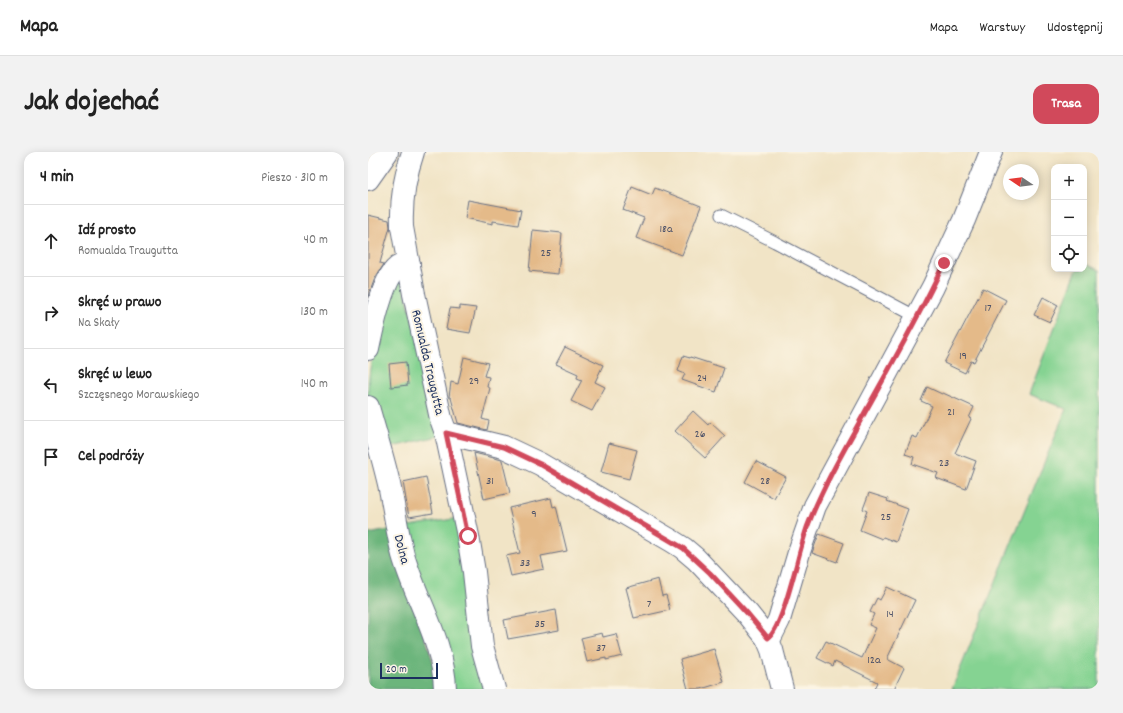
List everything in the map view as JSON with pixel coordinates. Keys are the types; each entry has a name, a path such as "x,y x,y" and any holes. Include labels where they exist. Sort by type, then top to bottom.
{"street":[{"path":"368,179 387,152"},
{"name":"Romualda Traugutta","path":"413,152 405,187 402,216 408,264 468,536 474,572 482,646 494,689"},
{"path":"768,638 771,636 779,620 800,549 815,506 917,317 961,226 991,152"},
{"path":"368,349 380,302 388,281 397,268 408,264"},
{"name":"Dolna","path":"368,407 388,483 403,555 412,584 441,660 445,689"},
{"path":"446,433 504,447 522,455 540,464 683,548 710,573 768,638 782,689"}],"lane":[{"path":"720,215 776,242 917,317"}],"green space":[{"path":"1087,264 1099,270 1099,689 952,689 1066,409 1029,394 1076,272 1087,272"},
{"path":"400,271 442,435 384,449 369,402 369,379 378,332"},
{"path":"460,518 490,689 449,689 402,527"},
{"path":"393,529 441,689 368,689 368,534"}],"building":[{"path":"632,187 652,195 655,188 701,206 682,255 636,238 644,218 623,210"},
{"path":"468,200 521,210 518,225 493,221 493,224 465,218"},
{"path":"368,215 389,220 390,227 380,263 384,264 375,278 368,297"},
{"path":"533,230 562,233 558,274 529,271"},
{"path":"983,288 1006,300 974,362 971,361 965,373 944,363"},
{"path":"1043,297 1058,305 1050,322 1034,315"},
{"path":"460,306 476,308 470,333 446,329 450,308 460,309"},
{"path":"565,347 603,365 595,382 605,387 592,411 571,401 582,380 577,378 578,374 556,364"},
{"path":"683,356 724,368 716,392 682,380 685,374 678,371"},
{"path":"464,357 488,363 484,376 489,377 487,387 490,388 482,419 489,421 487,430 458,423 451,398 449,397 451,382 458,384"},
{"path":"406,362 408,385 391,387 389,364"},
{"path":"927,387 974,407 969,418 971,419 955,453 976,461 966,489 936,478 938,473 912,464 914,457 905,454 912,436 917,438 932,406 921,401"},
{"path":"693,411 708,425 710,422 725,436 705,458 675,431"},
{"path":"609,443 637,450 629,479 601,472"},
{"path":"474,453 502,460 510,493 484,499"},
{"path":"756,461 786,477 774,498 745,482"},
{"path":"426,477 433,513 409,517 403,482"},
{"path":"869,493 888,499 887,501 908,509 896,542 883,537 882,539 860,530 867,511 863,509"},
{"path":"551,498 553,507 556,506 567,551 541,556 544,569 511,576 506,556 520,553 509,508"},
{"path":"819,534 844,543 837,562 812,553"},
{"path":"658,579 662,596 666,595 670,610 634,618 626,588"},
{"path":"887,587 915,600 887,659 904,668 894,689 874,689 877,682 835,661 833,666 817,658 826,641 862,658 876,628 869,625 874,614 870,612 877,598 880,600"},
{"path":"556,610 559,630 508,639 504,620"},
{"path":"602,633 603,637 616,634 622,656 606,660 606,658 587,662 581,638"},
{"path":"714,649 724,682 701,689 688,689 680,659"}],"route":[{"path":"468,536 446,433 504,447 522,455 540,464 683,548 710,573 759,626 768,638 775,630 779,620 806,529 815,506 844,450 908,335 944,263"}]}
